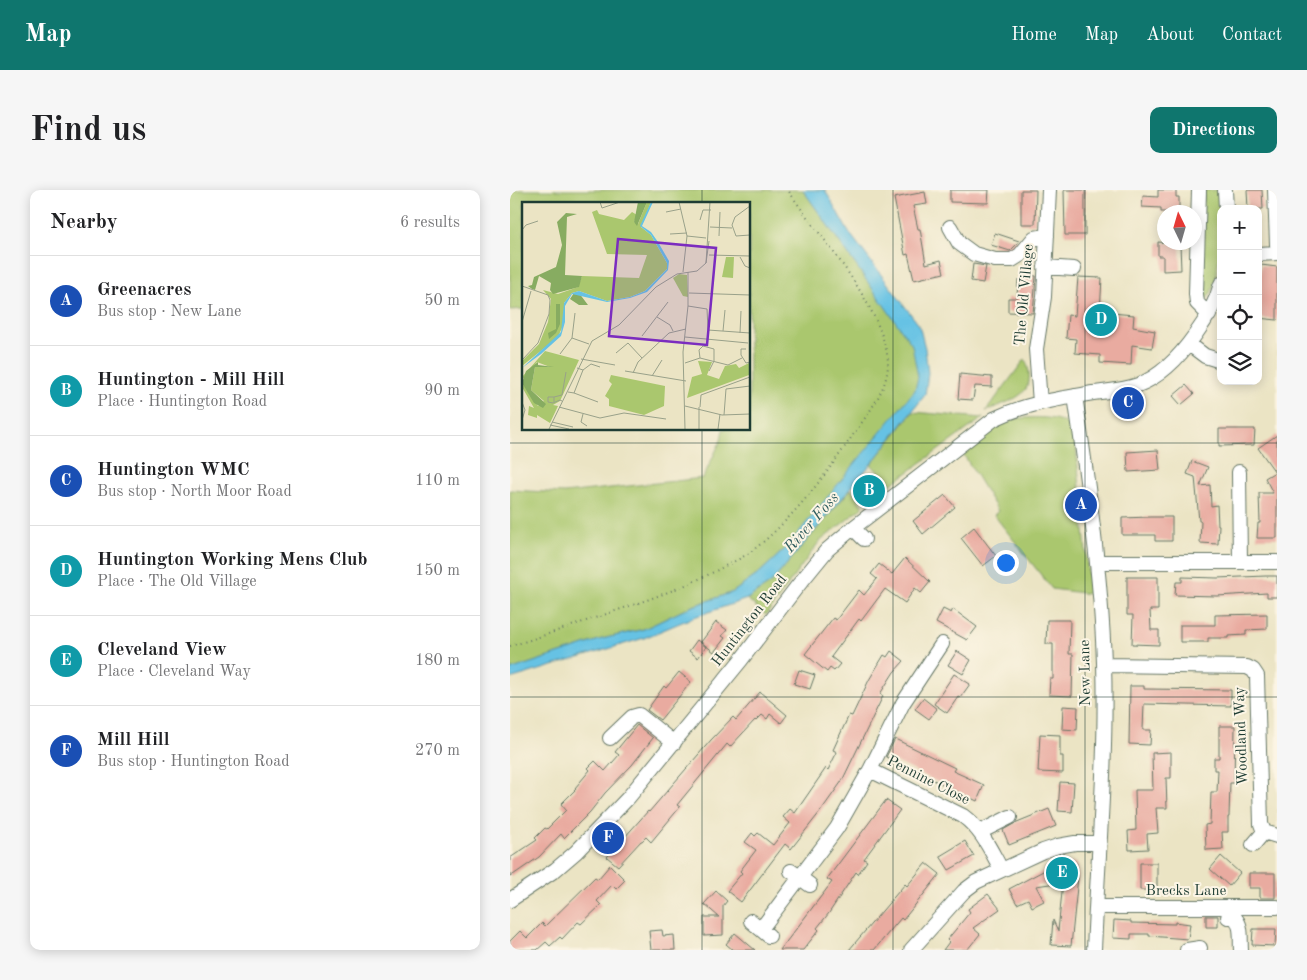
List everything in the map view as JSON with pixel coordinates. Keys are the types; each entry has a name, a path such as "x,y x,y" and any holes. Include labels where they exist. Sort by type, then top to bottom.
{"street":[{"name":"The Old Village","path":"1040,402 1036,349 1044,297 1050,190"},
{"path":"1199,190 1196,294 1198,303 1209,315"},
{"path":"1225,190 1226,205"},
{"path":"1275,190 1277,245"},
{"path":"950,227 959,243 974,254 994,260 1012,260 1020,256 1034,238 1047,236"},
{"path":"1262,254 1277,254"},
{"path":"1045,267 1074,270"},
{"name":"Huntington Road","path":"510,900 555,870 576,852 628,798 741,660 816,562 852,528 994,419 1015,409 1040,402 1138,385 1147,380 1171,364 1189,344 1209,315 1217,294"},
{"path":"1189,344 1205,356 1217,360"},
{"name":"New Lane","path":"1075,396 1094,532 1104,665 1103,751 1094,950"},
{"path":"1239,472 1240,562"},
{"path":"852,528 864,539"},
{"path":"1097,562 1277,562"},
{"name":"Pennine Close","path":"942,644 902,703 870,770 963,816 974,824 1001,869"},
{"name":"Woodland Way","path":"1104,665 1246,666 1253,670 1257,676 1261,824 1271,834 1253,844"},
{"path":"610,738 632,717 639,715 674,742"},
{"path":"761,929 837,828 870,770"},
{"path":"980,832 1010,817"},
{"path":"911,950 970,885 1001,869 1058,846 1099,842"},
{"name":"Brecks Lane","path":"1096,908 1277,908"},
{"path":"1228,917 1234,917 1238,920 1241,950"}],"path":[{"path":"510,646 639,604 683,587 748,554 780,526 817,483 872,408 886,380 888,355 876,321 855,283 788,190"}],"green space":[{"path":"510,190 803,190 913,346 919,375 916,393 785,549 757,575 733,592 690,607 644,629 602,639 510,670 510,490 564,493 703,478 721,440 723,430 750,430 750,202 522,202 522,309 510,310"},
{"path":"1204,190 1219,190 1219,205 1217,205 1217,272 1210,295 1203,301 1201,291"},
{"path":"1025,359 1029,371 1029,381 1026,388 1014,399 986,411"},
{"path":"913,412 983,418 890,485 871,464"},
{"path":"1019,418 1059,420 1070,426 1074,433 1090,594 1052,589 994,515 998,511 962,452 1000,424"},
{"path":"851,489 863,507 819,542 766,615 747,599 771,583"}],"water":[{"name":"River Foss","path":"803,190 825,190 848,231 919,325 925,348 928,373 925,395 871,464 771,583 747,599 694,617 644,638 510,679 510,670 602,639 644,629 690,607 733,592 757,575 785,549 915,390 918,377 912,345"}],"building":[{"path":"950,190 989,190 988,203 950,202"},
{"path":"1021,190 1036,190 1035,224 1021,224"},
{"path":"1064,190 1085,190 1085,235 1065,235"},
{"path":"1158,190 1176,190 1176,197 1179,197 1179,205 1157,205 1157,208 1142,207 1143,196 1158,197"},
{"path":"1247,190 1262,190 1263,209 1262,205 1248,205"},
{"path":"925,192 927,204 913,206 918,229 920,229 926,264 941,260 944,273 914,280 908,254 905,255 894,198"},
{"path":"995,233 1019,241 1010,251 991,245"},
{"path":"1158,250 1180,250 1181,270 1163,271 1163,256 1158,256"},
{"path":"973,264 986,266 983,283 971,281"},
{"path":"1262,265 1277,267 1277,320 1262,318"},
{"path":"1026,275 1036,276 1033,313 1008,312 1008,298 1017,298 1018,280 1026,280"},
{"path":"1078,277 1102,278 1100,312 1134,315 1133,327 1155,331 1152,348 1132,345 1131,365 1100,363 1100,355 1075,353 1076,339 1066,338 1068,315 1075,316"},
{"path":"960,374 992,377 992,387 975,386 973,400 958,399"},
{"path":"1186,385 1194,394 1181,405 1173,396"},
{"path":"1219,429 1255,429 1254,445 1219,446"},
{"path":"1277,435 1277,538 1257,538 1258,523 1260,523 1259,493 1273,493 1265,478 1275,472 1258,448"},
{"path":"1158,450 1160,470 1128,472 1127,452"},
{"path":"1192,461 1208,467 1200,486 1210,485 1211,506 1217,505 1218,544 1200,543 1201,521 1199,521 1195,477 1187,474"},
{"path":"945,495 955,507 923,534 913,521"},
{"path":"1172,517 1172,541 1155,541 1155,535 1122,535 1122,518"},
{"path":"974,527 996,556 983,566 961,538"},
{"path":"905,558 930,582 921,593 915,588 905,603 885,589 861,621 859,619 831,657 840,664 834,671 830,668 827,672 805,654 833,618 836,620 859,590 864,595 877,579 871,574 879,564 892,574"},
{"path":"1277,576 1277,597 1267,597 1267,593 1217,596 1175,595 1176,582 1182,582 1182,577"},
{"path":"1127,577 1158,577 1158,610 1150,610 1151,630 1159,630 1159,645 1132,644 1133,615 1127,615"},
{"path":"943,609 951,613 953,609 977,627 967,640 936,623"},
{"path":"1267,614 1267,629 1246,630 1246,635 1228,636 1228,638 1208,638 1208,642 1180,642 1180,625 1215,625 1215,615"},
{"path":"1047,620 1070,620 1069,654 1073,654 1072,696 1049,695 1050,679 1053,679 1053,644 1046,644"},
{"path":"716,622 727,630 722,636 725,638 714,652 701,642"},
{"path":"697,640 706,647 698,658 689,651"},
{"path":"891,651 904,661 894,672 880,694 883,696 842,781 791,849 785,844 741,902 727,891 742,873 740,871 756,850 745,842 752,833 755,836 758,833 773,845 790,823 783,817 790,809 795,813 826,768 828,770 837,752 833,750 849,715 852,716 869,680 884,655 887,657"},
{"path":"957,651 971,660 963,674 948,665"},
{"path":"799,670 815,675 810,689 794,684"},
{"path":"679,672 691,682 660,720 647,710 664,686 666,688"},
{"path":"954,674 970,684 947,713 934,704"},
{"path":"1130,686 1144,686 1144,689 1231,690 1231,706 1144,704 1143,730 1151,730 1150,745 1129,744"},
{"path":"760,692 787,715 781,723 770,714 767,719 762,715 755,720 730,747 727,744 677,805 680,807 651,842 646,837 618,866 607,857 711,740 733,717 736,720"},
{"path":"923,698 937,709 929,719 915,709"},
{"path":"1063,706 1078,707 1077,730 1062,729"},
{"path":"637,725 653,738 632,765 564,838 561,834 539,857 510,877 510,858 537,840 535,838 566,810 561,804 576,789 590,770 588,768 595,761 605,771 619,755 615,752"},
{"path":"1219,726 1235,726 1234,783 1230,783 1228,832 1222,832 1223,849 1206,850 1205,825 1210,824 1211,792 1217,792 1218,770 1214,770 1214,758 1219,758"},
{"path":"1040,734 1060,735 1060,756 1063,756 1063,773 1038,772"},
{"path":"895,739 955,768 953,771 984,785 977,801 886,757"},
{"path":"1171,752 1171,778 1166,778 1167,808 1156,808 1158,833 1147,834 1148,849 1129,850 1128,831 1136,830 1135,790 1153,790 1152,753"},
{"path":"1060,782 1074,783 1072,812 1058,811"},
{"path":"886,800 900,810 864,859 867,861 858,874 856,872 817,928 819,930 803,950 780,950 832,882 827,879"},
{"path":"1049,809 1056,826 1009,845 1003,830"},
{"path":"965,841 974,856 949,870 940,856"},
{"path":"1221,856 1240,873 1229,886 1210,869"},
{"path":"926,863 940,874 903,920 901,918 874,950 849,950 905,884 907,886"},
{"path":"1076,863 1078,877 1071,946 1051,945 1053,920 1058,931 1063,882 1036,886 1044,901 1032,907 1028,899 1017,904 1009,889 1045,870 1045,867"},
{"path":"1140,863 1157,863 1157,890 1140,890"},
{"path":"610,865 625,880 616,889 612,885 597,901 601,905 581,924 578,922 562,939 560,937 550,946 546,942 537,950 510,950 510,941 520,931 527,938 542,923 545,926 595,877 598,879"},
{"path":"1249,873 1275,873 1275,898 1260,898 1260,888 1249,888"},
{"path":"716,891 727,901 723,906 723,935 704,936 704,917 719,917 704,904"},
{"path":"988,894 1000,909 973,928 980,934 967,950 943,950 949,942 947,940 970,912 968,909"},
{"path":"1206,916 1218,916 1218,927 1206,927"},
{"path":"1114,920 1131,921 1131,923 1175,924 1175,922 1190,924 1188,939 1149,936 1149,934 1131,934 1131,939 1113,938"},
{"path":"1253,929 1276,929 1275,946 1252,945"},
{"path":"662,930 663,936 674,935 675,950 651,950 649,931"},
{"path":"735,933 755,950 733,950 726,944"}],"place":[{"name":"Huntington Working Mens Club","path":"1101,320"},
{"name":"Huntington WMC","path":"1128,403"},
{"name":"Huntington - Mill Hill","path":"869,491"},
{"name":"Greenacres","path":"1081,505"},
{"name":"Mill Hill","path":"608,838"},
{"name":"Cleveland View","path":"1062,873"}]}
